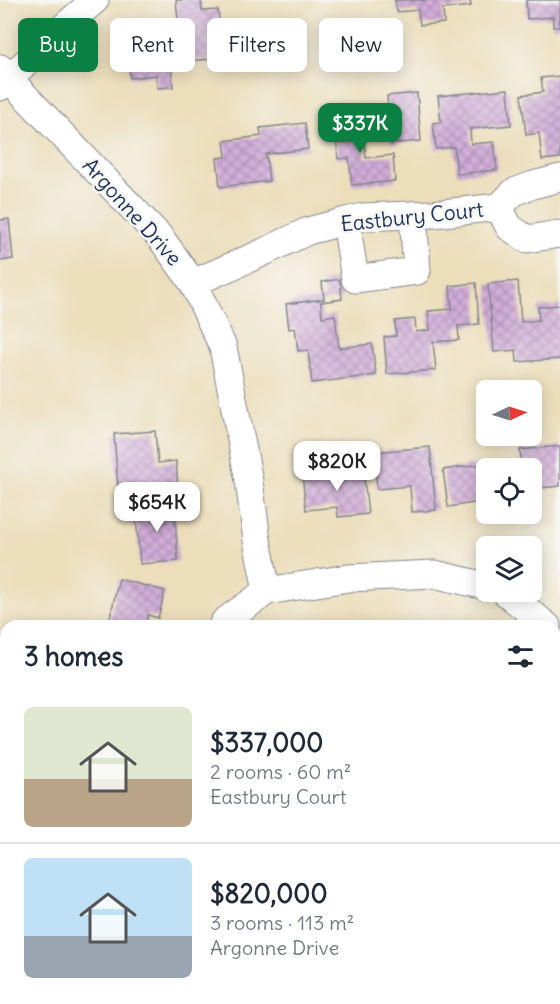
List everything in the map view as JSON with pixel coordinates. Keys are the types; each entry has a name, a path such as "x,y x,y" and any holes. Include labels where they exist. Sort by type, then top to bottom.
{"street":[{"path":"3,78 95,0"},
{"name":"Argonne Drive","path":"3,78 160,237 193,283 223,347 249,481 267,591"},
{"name":"Eastbury Court","path":"193,283 308,231 363,217 499,207 514,192 560,178"},
{"name":"Eastbury Court","path":"499,207 509,227 527,239 560,234"},
{"path":"346,221 355,279 417,271 412,214"},
{"path":"226,620 267,591 348,578 434,574 476,584"},
{"path":"518,602 540,620"}],"building":[{"path":"176,0 201,0 202,11 218,10 219,18 207,18 207,59 195,61 195,18 178,18"},
{"path":"395,0 470,0 471,6 443,9 444,23 420,25 418,10 397,12"},
{"path":"526,0 560,0 560,27 553,27 553,17 527,19"},
{"path":"130,72 172,72 173,87 157,88 156,75 130,78"},
{"path":"560,76 560,158 542,160 539,133 526,135 521,95 543,92 541,78"},
{"path":"508,89 511,125 470,129 471,144 494,142 497,170 457,174 454,147 436,149 433,123 441,122 438,96"},
{"path":"417,93 421,141 391,144 387,96"},
{"path":"350,108 351,130 363,129 366,158 393,155 395,181 352,185 349,158 338,159 334,110"},
{"path":"305,123 308,149 266,154 269,181 220,187 217,158 226,157 224,141 261,136 260,128"},
{"path":"9,219 13,259 0,261 0,220"},
{"path":"340,279 342,299 321,302 322,317 335,315 339,348 372,344 376,375 312,383 308,350 298,351 295,328 289,329 286,304 324,299 322,282"},
{"path":"518,281 521,322 539,320 538,307 560,305 560,359 517,362 516,350 494,352 488,284"},
{"path":"476,283 479,324 458,326 459,340 433,342 436,370 387,374 384,337 396,336 395,321 415,319 416,332 430,330 428,311 452,309 450,286"},
{"path":"155,431 158,463 176,461 178,490 150,493 149,485 118,488 114,434"},
{"path":"560,446 560,486 542,488 542,458 521,458 520,450"},
{"path":"430,447 436,510 412,512 410,486 377,489 374,452"},
{"path":"476,465 476,503 448,507 443,470"},
{"path":"363,468 368,514 338,517 337,507 306,510 302,474"},
{"path":"174,503 178,561 140,564 135,506"},
{"path":"119,579 165,591 158,618 148,615 147,620 109,620"}]}
